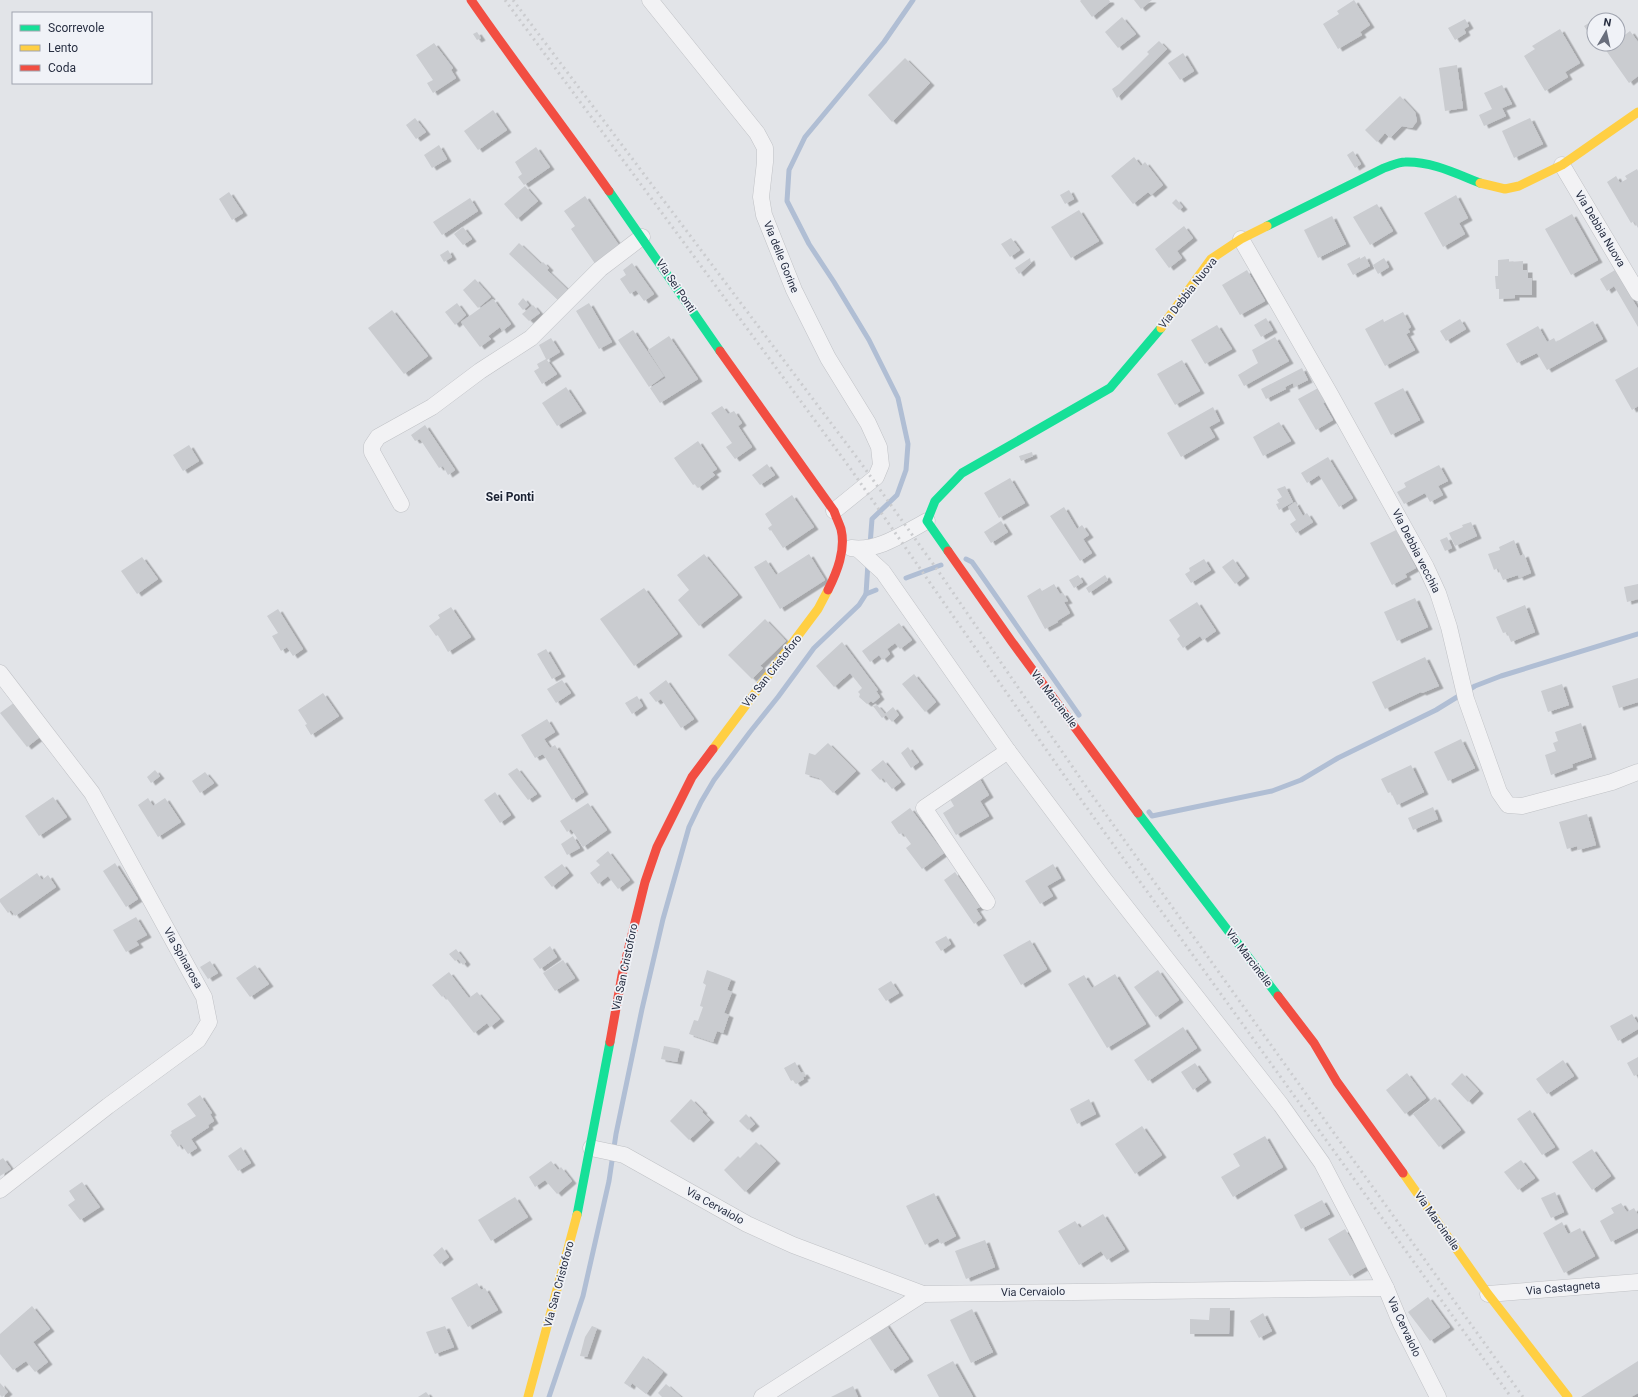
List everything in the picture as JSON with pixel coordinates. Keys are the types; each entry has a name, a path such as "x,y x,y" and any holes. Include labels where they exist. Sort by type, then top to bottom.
{"street":[{"name":"Via Sei Ponti","path":"471,0 508,54 549,107 642,237 724,357 834,512 841,530 842,546 838,567 832,585"},
{"name":"Via delle Gorine","path":"650,0 757,132 765,148 762,197 764,215 794,290 828,358 868,423 879,447 881,465 876,477 834,512"},
{"name":"Via Debbia Nuova","path":"927,521 936,501 962,473 1110,388 1167,321 1211,259 1241,239 1384,168 1404,162 1422,163 1438,167 1489,186 1505,189 1519,186 1562,165 1638,112"},
{"name":"Via Debbia Nuova","path":"1562,165 1638,293"},
{"path":"401,504 372,452 372,446 378,437 432,407 480,371 531,338 600,269 642,237"},
{"name":"Via Debbia vecchia","path":"1241,239 1330,394 1426,567 1438,593 1450,627 1464,694 1499,792 1508,805 1522,806 1612,782 1638,772"},
{"path":"842,546 858,549 886,543 927,521"},
{"name":"Via Marcinelle","path":"927,521 1026,661 1142,818 1314,1043 1337,1082 1488,1294 1568,1397"},
{"path":"858,549 883,572 1008,751 1104,879 1281,1105 1318,1156 1338,1192 1386,1288"},
{"name":"Via San Cristoforo","path":"528,1397 595,1149 622,975 645,882 657,847 692,777 740,711 806,626 832,585"},
{"name":"Via Spinarosa","path":"0,673 92,793 204,997 209,1022 198,1040 108,1106 0,1190"},
{"path":"987,902 924,808 1008,751"},
{"name":"Via Cervaiolo","path":"595,1149 624,1155 747,1224 793,1245 923,1294 1386,1288 1401,1324 1438,1397"},
{"name":"Via Castagneta","path":"1488,1294 1638,1282"},
{"path":"762,1397 923,1294"}],"building":[{"path":"1109,0 1110,2 1092,17 1080,1"},
{"path":"1134,0 1152,0 1141,9"},
{"path":"1354,0 1370,25 1360,32 1362,35 1338,49 1323,24 1339,14 1337,11"},
{"path":"1122,17 1136,34 1118,48 1105,32"},
{"path":"1465,19 1469,26 1464,29 1466,33 1455,40 1448,28"},
{"path":"1560,29 1580,63 1565,72 1568,77 1545,91 1524,56 1535,49 1532,46"},
{"path":"1630,31 1638,42 1638,76 1629,83 1607,52 1626,52 1626,34"},
{"path":"477,32 481,38 477,40 473,34"},
{"path":"1159,41 1167,49 1117,98 1112,89 1149,54 1147,52"},
{"path":"434,43 453,68 451,70 456,78 433,93 427,83 433,80 416,55"},
{"path":"1183,53 1194,71 1180,80 1168,63"},
{"path":"905,58 930,83 892,122 868,95"},
{"path":"1457,65 1463,108 1445,111 1439,68"},
{"path":"1502,85 1512,104 1502,108 1506,116 1484,126 1479,115 1492,109 1484,93"},
{"path":"1400,96 1415,112 1417,121 1412,128 1402,126 1390,138 1385,133 1377,142 1365,130"},
{"path":"493,110 507,130 478,150 464,131"},
{"path":"415,118 426,132 416,139 406,125"},
{"path":"1530,118 1543,144 1514,158 1502,131"},
{"path":"439,145 447,159 432,168 424,155"},
{"path":"536,147 550,167 524,185 518,177 522,174 515,162"},
{"path":"1353,151 1361,164 1355,168 1347,155"},
{"path":"1134,157 1141,166 1145,162 1163,185 1151,195 1148,192 1133,204 1111,176"},
{"path":"1637,169 1638,228 1634,221 1631,223 1607,182 1616,176 1620,183 1627,179 1625,176"},
{"path":"525,186 538,201 517,219 504,204"},
{"path":"1069,190 1074,199 1065,204 1060,195"},
{"path":"229,192 243,213 232,220 219,199"},
{"path":"1456,195 1468,218 1459,223 1465,234 1443,247 1424,213"},
{"path":"585,196 621,248 596,265 571,229 575,226 564,211"},
{"path":"470,198 478,211 442,235 433,222"},
{"path":"1176,199 1183,207 1179,210 1172,203"},
{"path":"1377,204 1393,231 1370,245 1353,217"},
{"path":"1079,210 1099,241 1071,258 1051,227"},
{"path":"1572,214 1598,260 1571,275 1545,229"},
{"path":"1332,216 1346,244 1318,258 1304,230"},
{"path":"1184,226 1193,238 1177,251 1182,258 1169,268 1155,249"},
{"path":"463,227 472,239 463,245 454,234"},
{"path":"1011,238 1020,250 1010,257 1001,244"},
{"path":"519,243 541,264 543,262 549,268 547,270 572,294 562,304 509,254"},
{"path":"448,250 452,257 444,262 440,255"},
{"path":"1365,256 1370,266 1353,275 1347,264"},
{"path":"1030,258 1031,263 1019,274 1015,268"},
{"path":"1384,258 1389,267 1378,274 1373,265"},
{"path":"1509,259 1509,262 1523,261 1523,270 1528,270 1528,278 1532,278 1532,295 1515,295 1515,298 1499,299 1499,289 1496,289 1495,276 1498,276 1498,260"},
{"path":"632,263 654,294 644,301 636,290 630,294 620,279 626,275 623,270"},
{"path":"1247,270 1265,301 1240,315 1222,285"},
{"path":"1615,270 1638,309 1638,327 1614,286 1607,291 1600,279"},
{"path":"475,279 491,297 478,308 463,290"},
{"path":"523,298 529,305 523,310 518,304"},
{"path":"493,299 511,324 502,331 500,327 488,336 491,339 480,347 461,322"},
{"path":"457,303 466,315 455,325 445,312"},
{"path":"589,303 612,342 599,349 576,311"},
{"path":"533,305 540,313 529,321 522,314"},
{"path":"392,310 428,356 404,374 368,328"},
{"path":"1403,312 1411,327 1408,329 1410,332 1406,334 1415,350 1385,366 1365,329 1383,319 1384,322"},
{"path":"1266,318 1273,330 1261,337 1254,325"},
{"path":"1460,319 1466,329 1446,341 1440,331"},
{"path":"1593,321 1603,339 1547,370 1537,353 1517,363 1506,344 1538,326 1547,342 1554,338 1556,342"},
{"path":"1217,325 1232,349 1205,364 1191,340"},
{"path":"633,330 664,376 649,387 618,340"},
{"path":"669,336 698,379 660,403 650,388 666,378 648,350"},
{"path":"1275,337 1289,361 1244,386 1238,375 1258,363 1252,350"},
{"path":"551,338 560,352 547,360 557,374 542,384 534,371 539,368 537,364 546,359 539,345"},
{"path":"1182,360 1200,391 1175,405 1157,374"},
{"path":"1638,367 1638,406 1632,410 1615,380"},
{"path":"1302,368 1308,380 1294,387 1293,383 1285,387 1286,389 1266,399 1261,389"},
{"path":"566,387 582,411 557,426 542,403"},
{"path":"1320,387 1327,401 1323,403 1333,420 1316,430 1298,399"},
{"path":"1403,388 1420,420 1391,435 1374,403"},
{"path":"722,406 728,414 734,411 742,423 738,426 752,447 735,459 726,447 732,443 711,413"},
{"path":"1213,407 1220,421 1209,427 1215,437 1181,457 1167,433"},
{"path":"1279,422 1291,441 1263,456 1253,437"},
{"path":"425,425 455,470 448,475 443,466 439,468 420,439 415,441 411,435"},
{"path":"698,441 717,469 712,472 715,475 698,488 695,484 693,485 674,458"},
{"path":"189,445 199,461 183,471 173,455"},
{"path":"1032,452 1033,456 1021,461 1019,456"},
{"path":"1328,457 1353,498 1339,507 1319,475 1307,483 1301,473"},
{"path":"767,464 775,475 760,485 752,475"},
{"path":"1439,465 1448,481 1438,486 1443,495 1430,502 1425,493 1404,504 1397,492 1406,487 1404,483"},
{"path":"1010,478 1025,503 999,518 984,493"},
{"path":"1285,486 1293,502 1279,510 1276,504 1279,503 1277,500 1282,497 1277,489"},
{"path":"792,495 814,527 783,548 768,528 772,525 765,514"},
{"path":"1295,502 1303,516 1307,513 1313,522 1296,533 1290,524 1296,520 1288,507"},
{"path":"1064,507 1077,529 1082,525 1089,535 1083,539 1092,553 1080,561 1050,516"},
{"path":"1001,521 1008,532 991,543 984,532"},
{"path":"1471,522 1477,536 1455,546 1449,533 1463,527 1462,525"},
{"path":"1396,530 1416,568 1405,574 1407,577 1392,585 1370,543"},
{"path":"1447,537 1452,548 1445,551 1440,540"},
{"path":"1514,540 1520,556 1524,554 1531,573 1519,578 1518,575 1503,580 1498,568 1494,570 1488,554 1500,550 1499,547"},
{"path":"704,554 738,595 699,626 678,600 689,590 677,575"},
{"path":"809,554 825,580 780,609 754,567 766,560 776,575"},
{"path":"142,557 158,579 137,594 121,571"},
{"path":"1204,559 1211,570 1191,583 1185,574 1190,571 1189,568"},
{"path":"1233,559 1245,576 1235,584 1222,567"},
{"path":"1078,575 1083,582 1074,588 1069,580"},
{"path":"1105,575 1108,580 1089,593 1086,588"},
{"path":"1054,584 1060,594 1063,593 1068,601 1064,602 1070,613 1045,629 1027,596 1040,588 1042,591"},
{"path":"1638,584 1638,599 1627,602 1624,587"},
{"path":"644,588 678,634 634,666 600,619"},
{"path":"1415,598 1428,627 1397,641 1384,612"},
{"path":"1197,602 1216,631 1203,640 1200,636 1183,648 1177,639 1180,636 1169,620"},
{"path":"1525,605 1535,632 1511,642 1507,632 1503,633 1496,617"},
{"path":"451,607 471,637 448,652 438,635 436,636 429,626 440,618 438,615"},
{"path":"278,609 303,649 293,656 287,647 281,651 272,636 278,633 267,616"},
{"path":"765,619 786,641 760,666 763,668 752,679 728,655"},
{"path":"899,623 912,640 900,649 895,643 887,649 890,654 883,660 879,655 870,662 862,651"},
{"path":"842,642 878,690 876,691 880,697 873,703 871,701 867,704 859,697 860,694 858,692 862,688 850,673 834,687 816,666"},
{"path":"546,649 561,674 552,679 537,654"},
{"path":"1425,657 1439,686 1422,693 1421,692 1385,709 1372,682"},
{"path":"914,674 936,702 925,712 902,684"},
{"path":"1638,678 1638,702 1619,708 1612,686"},
{"path":"562,680 571,693 556,703 547,689"},
{"path":"666,680 694,719 681,728 661,699 656,702 649,693"},
{"path":"1562,684 1569,705 1548,712 1541,691"},
{"path":"323,693 339,716 311,735 305,725 307,724 298,710"},
{"path":"637,696 643,706 632,714 625,703"},
{"path":"15,702 41,736 27,747 0,713"},
{"path":"877,705 885,714 893,707 899,715 892,722 886,715 882,718 873,706"},
{"path":"547,719 555,732 544,739 550,748 555,745 584,792 572,800 543,754 535,758 521,735"},
{"path":"1581,723 1592,757 1572,764 1573,767 1551,775 1545,755 1556,751 1553,743 1558,741 1555,732"},
{"path":"1461,739 1475,768 1448,781 1434,752"},
{"path":"828,743 856,771 833,793 819,778 805,774 809,753 815,755"},
{"path":"908,747 919,762 911,768 901,753"},
{"path":"883,760 901,782 892,789 883,778 880,780 871,770"},
{"path":"1411,765 1424,792 1397,805 1391,792 1388,793 1381,779"},
{"path":"517,768 537,794 528,800 508,774"},
{"path":"155,770 160,776 151,783 147,777"},
{"path":"205,772 214,783 200,793 192,781"},
{"path":"978,776 989,795 980,801 989,816 956,835 943,813 954,806 947,794"},
{"path":"495,792 511,815 500,823 484,800"},
{"path":"53,797 67,817 39,836 25,816"},
{"path":"148,798 153,806 165,798 181,822 158,837 138,805"},
{"path":"588,803 607,830 583,847 571,829 567,832 560,821"},
{"path":"1433,807 1438,819 1413,830 1408,818"},
{"path":"910,808 944,853 922,869 906,848 911,844 903,833 899,834 891,822"},
{"path":"1587,814 1596,845 1578,850 1577,846 1567,849 1559,822"},
{"path":"573,836 580,848 567,855 561,844"},
{"path":"608,851 630,880 618,889 608,876 598,884 590,873 600,865 596,861"},
{"path":"115,863 138,899 126,907 103,871"},
{"path":"562,864 569,873 552,887 544,877"},
{"path":"1053,864 1061,878 1047,886 1053,896 1040,904 1025,881"},
{"path":"955,872 980,907 976,909 982,918 974,924 944,880"},
{"path":"37,873 42,880 48,875 56,887 15,916 11,910 8,913 0,902 0,899"},
{"path":"136,917 147,935 136,941 139,945 126,952 113,930"},
{"path":"946,936 951,944 941,951 935,942"},
{"path":"1030,940 1047,969 1021,985 1003,955"},
{"path":"550,946 557,957 540,969 533,959"},
{"path":"456,949 466,962 463,965 458,959 455,961 449,954"},
{"path":"563,960 575,978 555,991 543,973"},
{"path":"210,961 218,973 208,979 200,967"},
{"path":"255,965 269,984 250,997 236,978"},
{"path":"707,970 731,979 727,990 732,992 724,1013 729,1015 723,1033 717,1031 713,1042 689,1034 694,1020 698,1021 703,1007 700,1006 706,985 703,983"},
{"path":"1158,970 1179,1000 1156,1017 1134,987"},
{"path":"449,972 469,998 477,992 500,1019 490,1027 487,1023 474,1033 444,995 442,997 432,985"},
{"path":"1115,974 1146,1024 1107,1048 1068,984 1084,975 1092,988"},
{"path":"891,981 899,993 886,1001 878,989"},
{"path":"1632,1014 1638,1024 1638,1029 1618,1041 1610,1026"},
{"path":"1183,1027 1197,1048 1148,1081 1134,1060"},
{"path":"664,1046 680,1049 677,1062 661,1059"},
{"path":"1638,1057 1638,1074 1634,1076 1627,1063"},
{"path":"1563,1060 1574,1076 1547,1094 1536,1079"},
{"path":"795,1062 801,1073 803,1072 806,1076 796,1084 793,1080 791,1081 784,1068"},
{"path":"1195,1063 1207,1080 1193,1090 1181,1072"},
{"path":"1407,1073 1426,1098 1405,1114 1386,1090"},
{"path":"1462,1073 1479,1091 1468,1102 1451,1084"},
{"path":"200,1095 212,1113 210,1114 214,1121 208,1125 209,1127 191,1139 197,1148 188,1154 181,1144 178,1147 170,1135 172,1133 171,1131 196,1116 187,1104"},
{"path":"1435,1097 1461,1130 1439,1147 1413,1114"},
{"path":"691,1099 710,1120 689,1140 670,1121"},
{"path":"1089,1099 1096,1114 1077,1124 1070,1109"},
{"path":"1530,1110 1555,1147 1542,1155 1517,1119"},
{"path":"746,1114 755,1124 748,1130 739,1121"},
{"path":"1142,1126 1162,1155 1135,1174 1115,1144"},
{"path":"1265,1136 1283,1167 1233,1197 1221,1177 1240,1166 1233,1154"},
{"path":"756,1142 776,1161 745,1192 724,1170 738,1156 740,1158"},
{"path":"241,1147 251,1163 238,1171 228,1156"},
{"path":"1592,1149 1611,1176 1592,1190 1572,1162"},
{"path":"3,1158 11,1169 0,1176 0,1160"},
{"path":"1521,1160 1535,1178 1518,1190 1504,1172"},
{"path":"551,1161 558,1170 561,1167 572,1181 557,1194 545,1180 535,1187 529,1177"},
{"path":"82,1182 100,1207 80,1220 68,1205 75,1200 69,1191"},
{"path":"1555,1192 1564,1212 1551,1218 1541,1198"},
{"path":"934,1193 956,1236 941,1244 938,1238 925,1245 906,1206"},
{"path":"515,1197 528,1217 491,1241 478,1220"},
{"path":"1322,1200 1330,1214 1301,1229 1294,1215"},
{"path":"1621,1203 1627,1212 1634,1208 1638,1215 1638,1228 1611,1242 1600,1221 1614,1213 1611,1208"},
{"path":"1103,1214 1125,1249 1107,1260 1101,1251 1079,1265 1058,1231 1075,1221 1080,1228"},
{"path":"1562,1222 1568,1234 1580,1228 1595,1256 1564,1273 1543,1233"},
{"path":"1345,1229 1367,1266 1350,1276 1328,1239"},
{"path":"985,1240 995,1267 966,1279 955,1251"},
{"path":"442,1247 449,1257 440,1264 433,1255"},
{"path":"477,1283 481,1290 485,1288 498,1310 468,1327 451,1298"},
{"path":"1428,1297 1450,1327 1430,1341 1408,1312"},
{"path":"32,1306 50,1329 33,1342 48,1362 35,1372 26,1361 13,1370 0,1354 0,1334"},
{"path":"1210,1308 1230,1308 1229,1334 1190,1334 1190,1319 1209,1320"},
{"path":"972,1309 993,1352 971,1363 950,1320"},
{"path":"1263,1313 1272,1331 1259,1338 1250,1321"},
{"path":"885,1323 909,1359 891,1371 867,1334"},
{"path":"445,1326 454,1347 435,1354 426,1332"},
{"path":"592,1326 597,1328 587,1357 580,1356 585,1337"},
{"path":"643,1356 663,1372 646,1394 632,1383 630,1387 624,1383"},
{"path":"953,1361 973,1397 939,1397 927,1375"},
{"path":"1638,1361 1638,1393 1631,1397 1581,1397"},
{"path":"0,1383 8,1392 2,1397 0,1395"},
{"path":"666,1384 681,1397 662,1397 658,1393"},
{"path":"853,1386 858,1397 831,1397"},
{"path":"426,1392 430,1397 418,1397"}],"waterway":[{"path":"870,545 872,519 897,495 906,470 908,444 898,398 869,340 809,244 787,201 789,170 805,137 884,42 913,0"},
{"path":"966,559 972,562 1079,715"},
{"path":"549,1397 583,1296 609,1181 616,1134 642,1009 663,919 689,827 714,780 814,648 859,605 866,594 868,563"},
{"path":"906,578 941,565"},
{"path":"866,594 876,590"},
{"path":"1149,812 1152,816 1272,791 1301,780 1338,758 1436,710 1475,686 1501,676 1638,634"}],"railway":[{"path":"505,0 850,468 1082,801 1511,1397"},
{"path":"513,0 858,459 941,575 1087,788 1523,1397"}],"traffic: fast":[{"path":"1267,226 1384,168 1400,163 1415,162 1434,166 1480,183"},
{"path":"609,191 720,351"},
{"path":"948,551 927,521 935,501 962,473 1110,388 1161,328"},
{"path":"1138,813 1278,996"},
{"path":"577,1215 610,1042"}],"traffic: slow":[{"path":"1480,183 1505,189 1519,186 1562,165 1638,112"},
{"path":"1161,328 1211,259 1241,239 1267,226"},
{"path":"713,749 818,609 828,590"},
{"path":"1403,1173 1488,1294 1568,1397"},
{"path":"528,1397 577,1215"}],"traffic: jam":[{"path":"471,0 609,191"},
{"path":"720,351 834,511 841,529 842,545 840,561 828,590"},
{"path":"948,551 1012,642 1138,813"},
{"path":"610,1042 622,975 645,882 657,847 692,777 713,749"},
{"path":"1278,996 1314,1043 1337,1082 1403,1173"}],"district":[{"name":"Sei Ponti","path":"510,497"}]}
